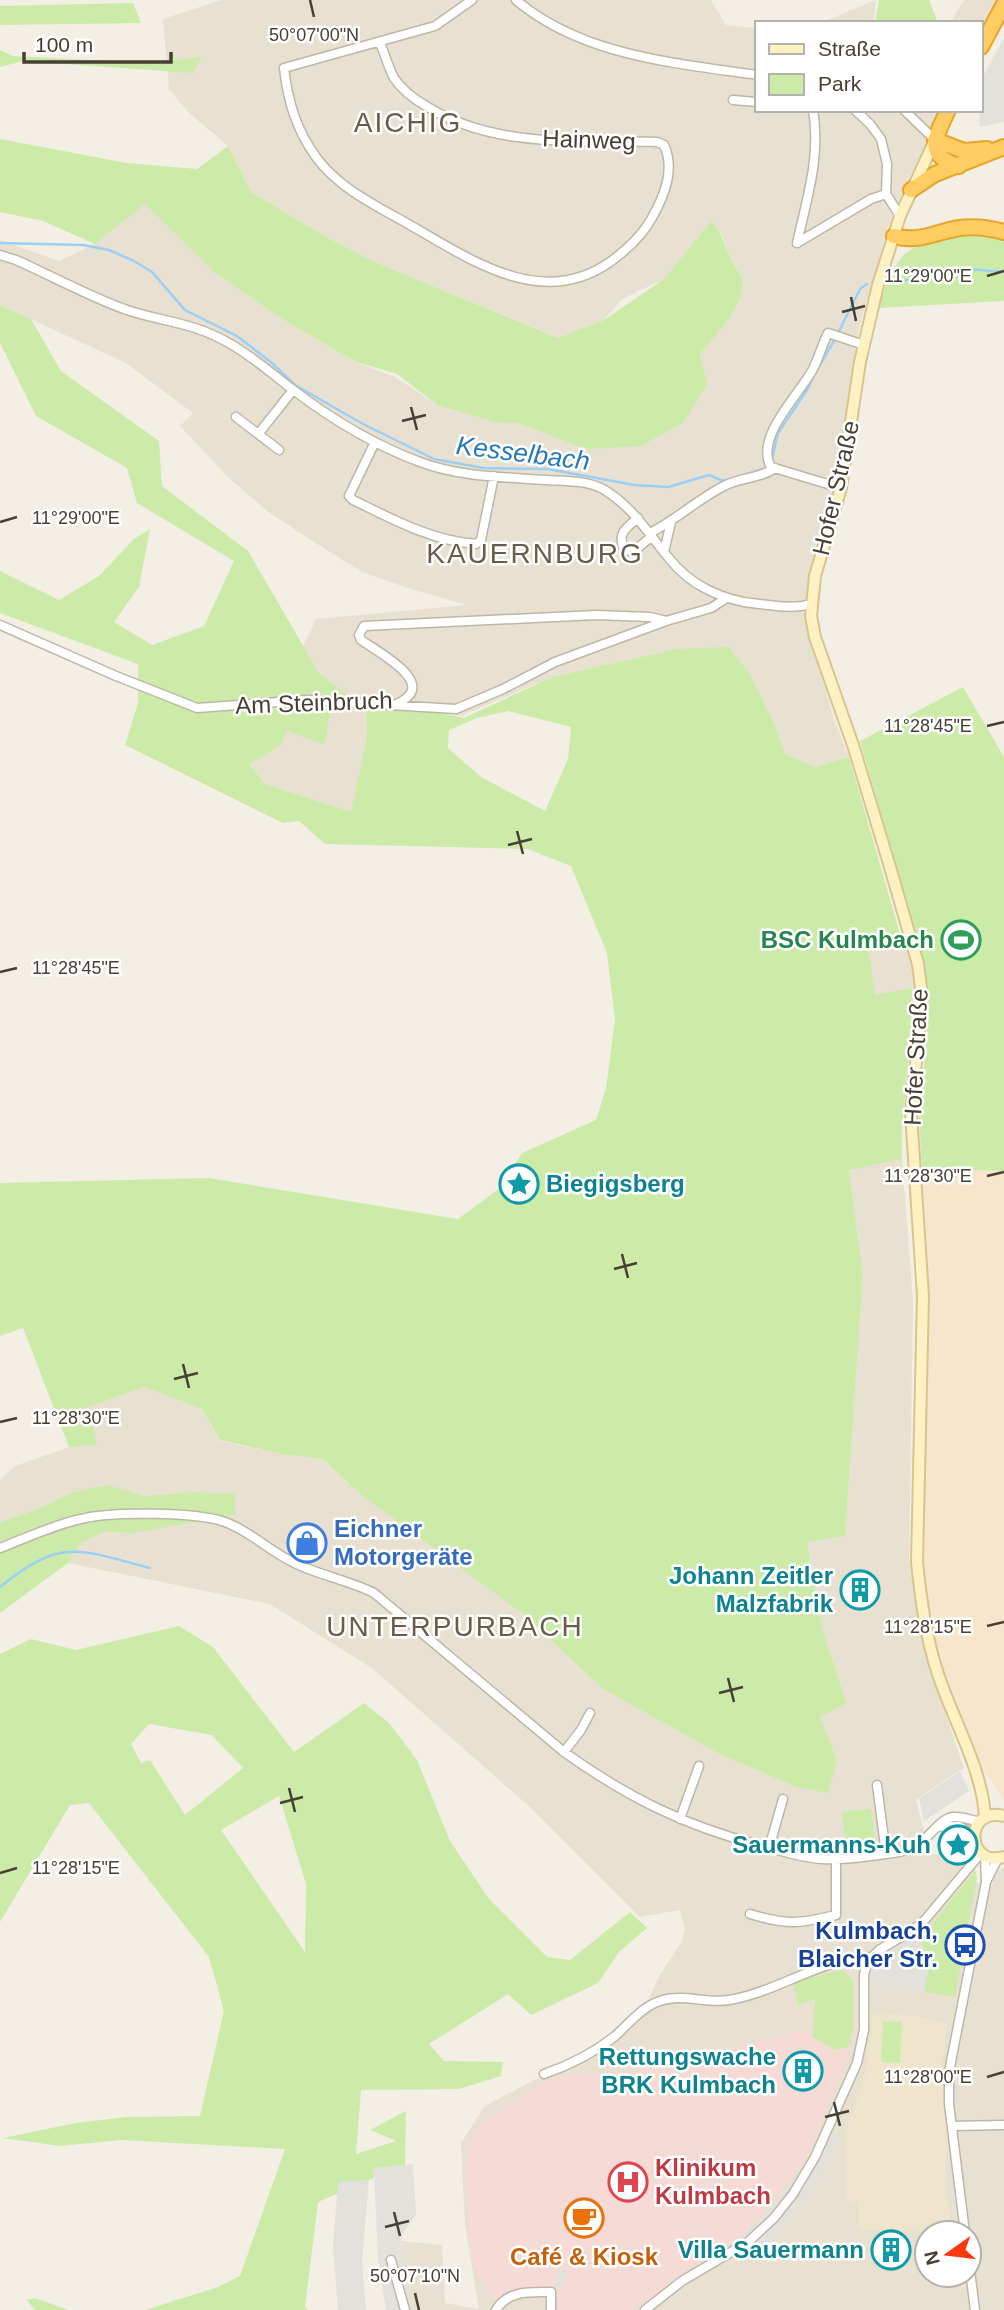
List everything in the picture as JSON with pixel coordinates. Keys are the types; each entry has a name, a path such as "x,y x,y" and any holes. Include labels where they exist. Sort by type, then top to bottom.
{"highway":[{"path":"983,43 1004,4"},
{"path":"947,112 935,140 939,155 946,162 959,166"},
{"path":"935,140 964,151 1004,146"},
{"path":"911,190 935,174 1004,146"},
{"path":"894,236 909,240 981,227 1004,232"}],"street":[{"path":"380,43 435,26 472,0"},
{"path":"516,0 554,27 628,54 755,75"},
{"name":"Hainweg","path":"380,43 394,78 413,98 441,116 473,128 537,139 657,142 664,145 669,164 667,180 663,196 646,229 627,250 600,269 577,279 538,281 495,272 474,262 357,194 327,171 304,138 288,100 284,68 380,43"},
{"path":"733,100 755,102"},
{"path":"813,112 816,148 797,243 871,199 886,194"},
{"path":"857,112 881,139 887,163 886,194 900,216"},
{"path":"906,112 935,140"},
{"name":"Hofer Straße","path":"935,140 900,216 878,285 864,345 841,488 815,576 811,604 815,637 854,748 918,964 921,1011 911,1113 923,1296 917,1562 921,1603 937,1672 981,1788 1001,1816"},
{"path":"0,255 127,310 174,320 209,332 252,357 293,390 375,442 432,466 456,472 577,482 599,487 619,499 638,518 683,573 725,599 797,608 811,604"},
{"path":"638,518 621,536 624,549 634,552 651,534 725,485 767,474 771,465 767,452 773,429 813,368 828,333 864,345"},
{"path":"259,433 293,390"},
{"path":"236,417 279,450"},
{"path":"375,442 349,496 372,510 427,534 477,544 481,540 494,476"},
{"path":"771,465 841,488"},
{"path":"664,552 671,522"},
{"name":"Am Steinbruch","path":"0,625 197,708 307,700 456,709 555,662 666,621 710,608 725,599"},
{"name":"Am Steinbruch","path":"396,704 411,694 411,682 398,664 360,640 363,626 596,615 650,617 666,621"},
{"path":"0,1548 81,1518 154,1514 223,1521 296,1564 374,1593 564,1752 618,1788 680,1819 727,1838 819,1859 836,1859 886,1854 919,1844 952,1817 982,1820 1001,1816"},
{"path":"564,1752 590,1713"},
{"path":"680,1819 699,1766"},
{"path":"877,1785 886,1854"},
{"name":"Hofer Straße","path":"981,1788 982,1820"},
{"path":"769,1848 783,1799"},
{"path":"963,2219 949,2104 950,2063 986,1882 983,1854 975,1845 974,1835 982,1820"},
{"path":"937,1827 959,1826 974,1835"},
{"path":"983,1854 1001,1858 986,1882"},
{"path":"645,2310 682,2281 748,2242 774,2218 793,2194 815,2157 857,2063 864,2030 865,1969 871,1957 924,1921 983,1854"},
{"path":"750,1914 780,1923 795,1924 836,1915 836,1859"},
{"path":"544,2074 589,2054 615,2036 643,2009 660,2001 679,1997 725,2001 743,1997 830,1964 856,1957 871,1957"},
{"path":"952,2126 1004,2125"},
{"path":"391,2260 405,2310"},
{"path":"972,2289 975,2310"},
{"path":"496,2310 504,2299 512,2295 551,2292 551,2310"}],"shaded area":[{"path":"221,0 711,0 726,25 755,28 755,112 942,112 889,224 860,324 840,470 809,582 805,611 833,717 849,757 816,767 785,754 775,725 749,672 676,649 552,677 461,716 352,698 319,673 303,647 316,619 467,605 362,572 317,544 267,511 228,477 180,426 193,413 126,363 0,305 0,240 59,261 95,244 145,203 214,272 282,319 356,362 395,377 439,406 495,422 521,424 585,449 699,394 707,384 700,354 738,305 741,275 729,255 722,234 711,221 664,279 622,299 604,320 559,338 377,263 330,239 251,192 228,146 188,112 169,89 163,19"},
{"path":"876,0 873,21 825,21"},
{"path":"964,0 1001,0 983,32 983,21 951,21"},
{"path":"1004,38 1004,122 980,127 979,112 983,112 983,76"},
{"path":"331,704 367,706 366,743 352,813 265,784 250,763 281,745 287,731"},
{"path":"907,940 917,988 875,995 869,950"},
{"path":"902,1159 913,1300 909,1559 919,1623 935,1683 964,1768 916,1799 924,1832 925,1854 952,1854 976,1871 976,1883 992,1885 996,1872 1004,1867 1004,2310 409,2310 401,2241 442,2245 445,2303 479,2309 465,2224 461,2143 485,2106 580,2056 640,2016 660,1975 682,1941 685,1929 680,1910 640,1917 530,1807 373,1669 270,1604 68,1563 80,1543 104,1532 132,1533 191,1492 145,1496 107,1486 73,1492 40,1508 0,1522 0,1480 15,1466 69,1447 96,1445 87,1407 144,1387 202,1409 220,1441 281,1454 323,1459 360,1494 524,1615 603,1689 719,1754 796,1787 837,1760 819,1717 847,1702 822,1627 807,1541 845,1535 863,1275 849,1169"},
{"path":"922,1168 1004,1171 1004,1800 981,1766 956,1709 937,1654 926,1599 922,1523 924,1370 930,1303"},
{"path":"960,1772 969,1791 924,1821 919,1798"},
{"path":"917,1935 930,1961 924,1992 866,1984 870,1967 879,1956"},
{"path":"873,2012 914,2016 947,2024 941,2072 948,2142 945,2164 950,2219 913,2219 913,2231 859,2230 859,2201 846,2201 846,2132 866,2073"},
{"name":"Klinikum Kulmbach","path":"798,2032 851,2042 846,2062 808,2157 743,2235 631,2310 549,2310 546,2299 495,2298 479,2278 471,2258 466,2167 473,2137 482,2123 551,2077 652,2069"},
{"path":"832,2132 840,2135 812,2191 779,2234 742,2264 737,2257 772,2227 791,2206"},
{"path":"413,2164 416,2215 403,2233 401,2241 409,2310 386,2310 378,2259 374,2168"},
{"path":"793,2179 797,2181 787,2198 746,2239 674,2283 673,2280 760,2221 783,2196"},
{"path":"369,2180 362,2262 366,2310 338,2310 333,2246 338,2182"},
{"path":"565,2266 566,2283 556,2292 556,2272"}],"green space":[{"path":"879,0 929,0 937,21 875,21"},
{"path":"133,3 141,23 0,25 0,6"},
{"path":"0,50 13,56 146,63 202,57 193,73 23,61 0,67"},
{"path":"0,139 127,163 197,169 228,146 251,192 330,239 377,263 558,338 604,320 664,279 711,221 720,233 741,276 740,298 728,319 700,354 707,384 684,422 641,446 585,449 521,424 495,422 439,406 397,374 356,362 282,319 214,272 145,204 95,244 43,221 0,212"},
{"path":"975,232 1004,238 1004,301 879,308 893,270 910,250 936,239"},
{"path":"0,305 31,319 61,371 159,441 162,486 248,551 319,673 352,698 464,718 552,677 676,649 728,647 749,672 775,725 785,754 816,767 849,757 902,941 869,950 875,995 912,988 913,1004 902,1159 849,1170 863,1275 845,1536 807,1542 822,1627 847,1703 820,1717 837,1760 828,1793 796,1787 719,1754 603,1689 524,1615 360,1494 323,1459 281,1454 220,1440 202,1409 144,1387 88,1407 97,1445 69,1447 23,1328 0,1336 0,1183 208,1178 458,1219 500,1188 522,1153 596,1120 606,1088 615,1019 607,953 571,866 528,849 325,844 299,821 283,823 125,745 138,703 138,664 0,613 0,571 59,600 99,576 134,539 150,529 139,587 114,622 152,645 204,626 234,561 137,503 127,468 36,416 0,343","holes":["331,704 367,706 366,743 351,812 265,784 250,764 281,745 287,731 325,744","508,711 571,727 568,759 545,811 481,777 448,748 449,730 477,718"]},
{"name":"BSC Kulmbach","path":"963,687 1004,757 1004,1171 922,1168 919,1118 926,1045 927,986 922,956 860,741"},
{"path":"107,1485 145,1496 191,1492 235,1494 235,1515 132,1533 104,1532 81,1543 68,1563 0,1613 0,1522 40,1508 73,1492"},
{"path":"179,1626 213,1647 294,1752 364,1703 390,1724 417,1760 450,1841 489,1899 547,1957 570,1960 630,1912 647,1928 619,1952 598,1983 531,2015 508,1994 429,2044 444,2061 503,2062 501,2076 459,2089 361,2090 356,2154 396,2141 370,2130 406,2111 405,2165 375,2168 374,2178 318,2202 305,2307 308,2310 145,2310 218,2287 240,2276 285,2149 121,2140 60,2146 3,2138 76,2123 126,2117 200,2116 224,2011 209,1957 89,1803 70,1805 0,1922 0,1654 31,1639 76,1650","holes":["149,1724 212,1735 243,1768 185,1815 150,1760 141,1763 131,1744","279,1796 306,1884 305,1952 221,1830"]},
{"path":"871,1809 875,1839 871,1843 846,1846 842,1812"},
{"path":"975,1870 977,1877 962,1947 964,1948 955,1997 924,1992 930,1961 917,1935 932,1924"},
{"path":"844,1971 853,1980 853,2031 848,2047 836,2050 812,2037 815,1999 798,2005 793,1982"},
{"path":"883,2021 902,2022 900,2063 881,2062"},
{"path":"35,2298 68,2310 35,2310 27,2300"}],"waterway":[{"name":"Kesselbach","path":"0,243 83,245 109,250 134,261 152,272 185,310 237,336 295,385 363,424 434,459 483,468 548,469 634,485 668,487 709,475 723,481 730,479"},
{"name":"Kesselbach","path":"890,283 968,269 1004,272"},
{"name":"Kesselbach","path":"838,333 860,289 867,284"},
{"name":"Kesselbach","path":"817,370 835,339"},
{"name":"Kesselbach","path":"772,459 778,433 814,375"},
{"name":"Kesselbach","path":"740,476 769,465"},
{"path":"0,1587 23,1570 59,1553 99,1555 150,1568"}],"place":[{"name":"BSC Kulmbach","path":"961,940"},
{"name":"Biegigsberg","path":"519,1184"},
{"name":"Eichner Motorgeräte","path":"307,1543"},
{"name":"Johann Zeitler Malzfabrik","path":"860,1590"},
{"name":"Sauermanns-Kuh","path":"958,1845"},
{"name":"Kulmbach, Blaicher Str.","path":"965,1945"},
{"name":"Rettungswache BRK Kulmbach","path":"803,2071"},
{"name":"Klinikum Kulmbach","path":"628,2182"},
{"name":"Café & Kiosk","path":"584,2218"},
{"name":"Villa Sauermann","path":"891,2250"}],"district":[{"name":"AICHIG","path":"408,122"},
{"name":"KAUERNBURG","path":"535,553"},
{"name":"UNTERPURBACH","path":"455,1626"}]}
